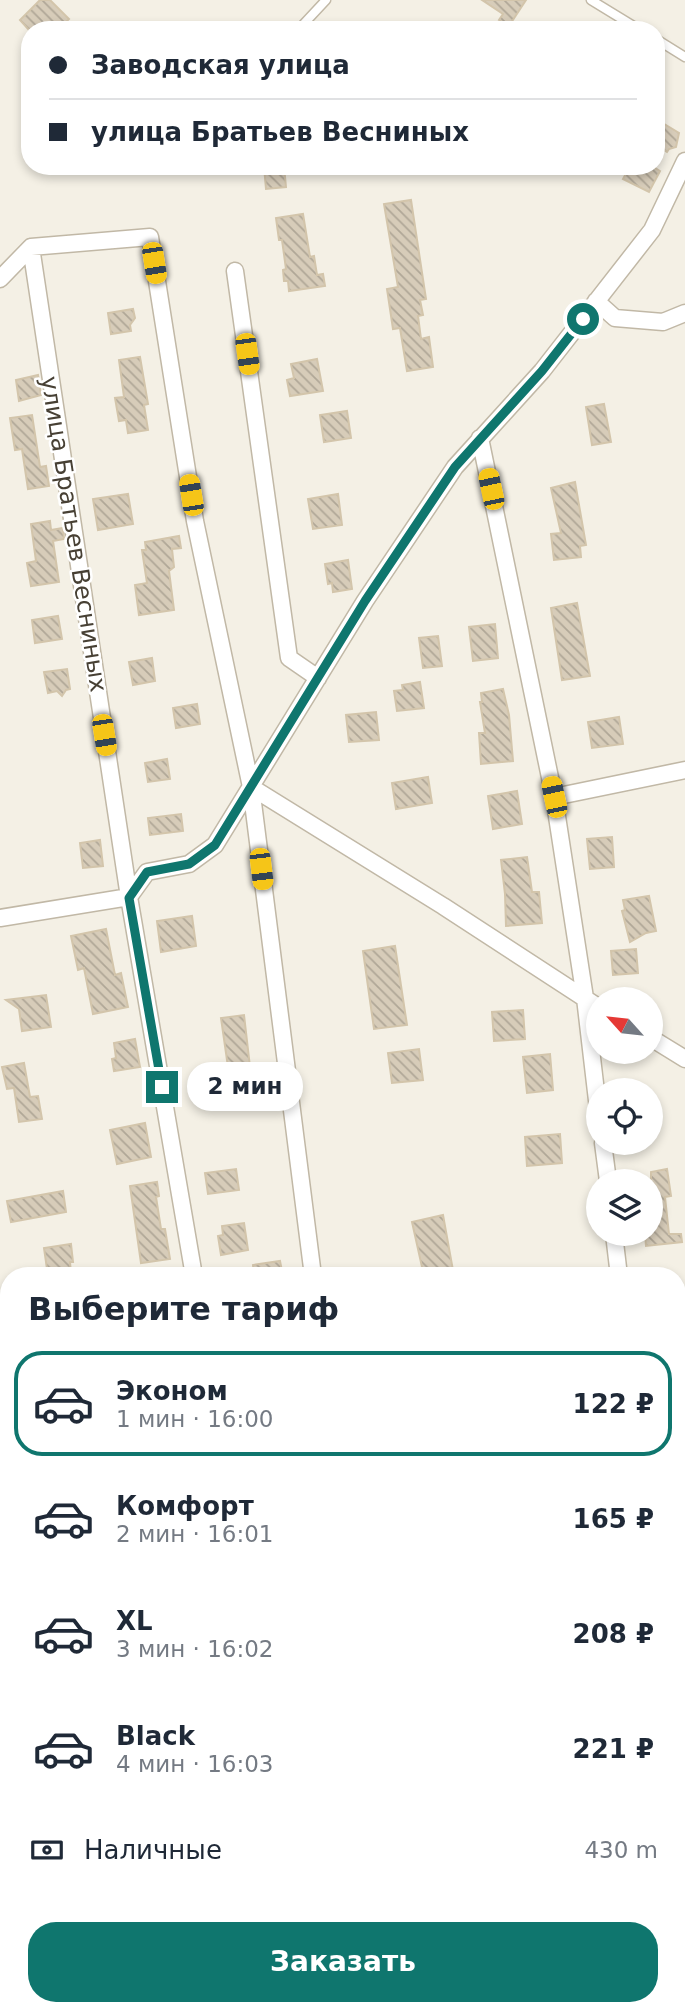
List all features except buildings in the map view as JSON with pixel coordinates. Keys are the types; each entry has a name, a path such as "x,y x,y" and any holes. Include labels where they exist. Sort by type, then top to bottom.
{"street":[{"path":"0,918 129,898 147,872 189,864 215,845 365,601 448,478 480,438 542,371 652,230 685,161"},
{"path":"0,279 31,247 150,237 195,521 251,787 312,1267"},
{"name":"улица Братьев Весниных","path":"31,247 129,898 192,1267"},
{"path":"235,271 289,658 318,678"},
{"path":"596,301 615,318 663,322 685,313"},
{"path":"480,438 554,797 589,987"},
{"path":"554,797 685,770"},
{"path":"251,787 586,998"},
{"path":"663,1045 685,1059"},
{"path":"615,1246 618,1267"}],"lane":[{"path":"306,21 326,0"},
{"path":"591,0 625,21"},
{"path":"665,45 685,57"}],"route":[{"path":"162,1087 129,898 147,872 189,864 215,845 365,601 455,467 542,371 583,319"}]}
